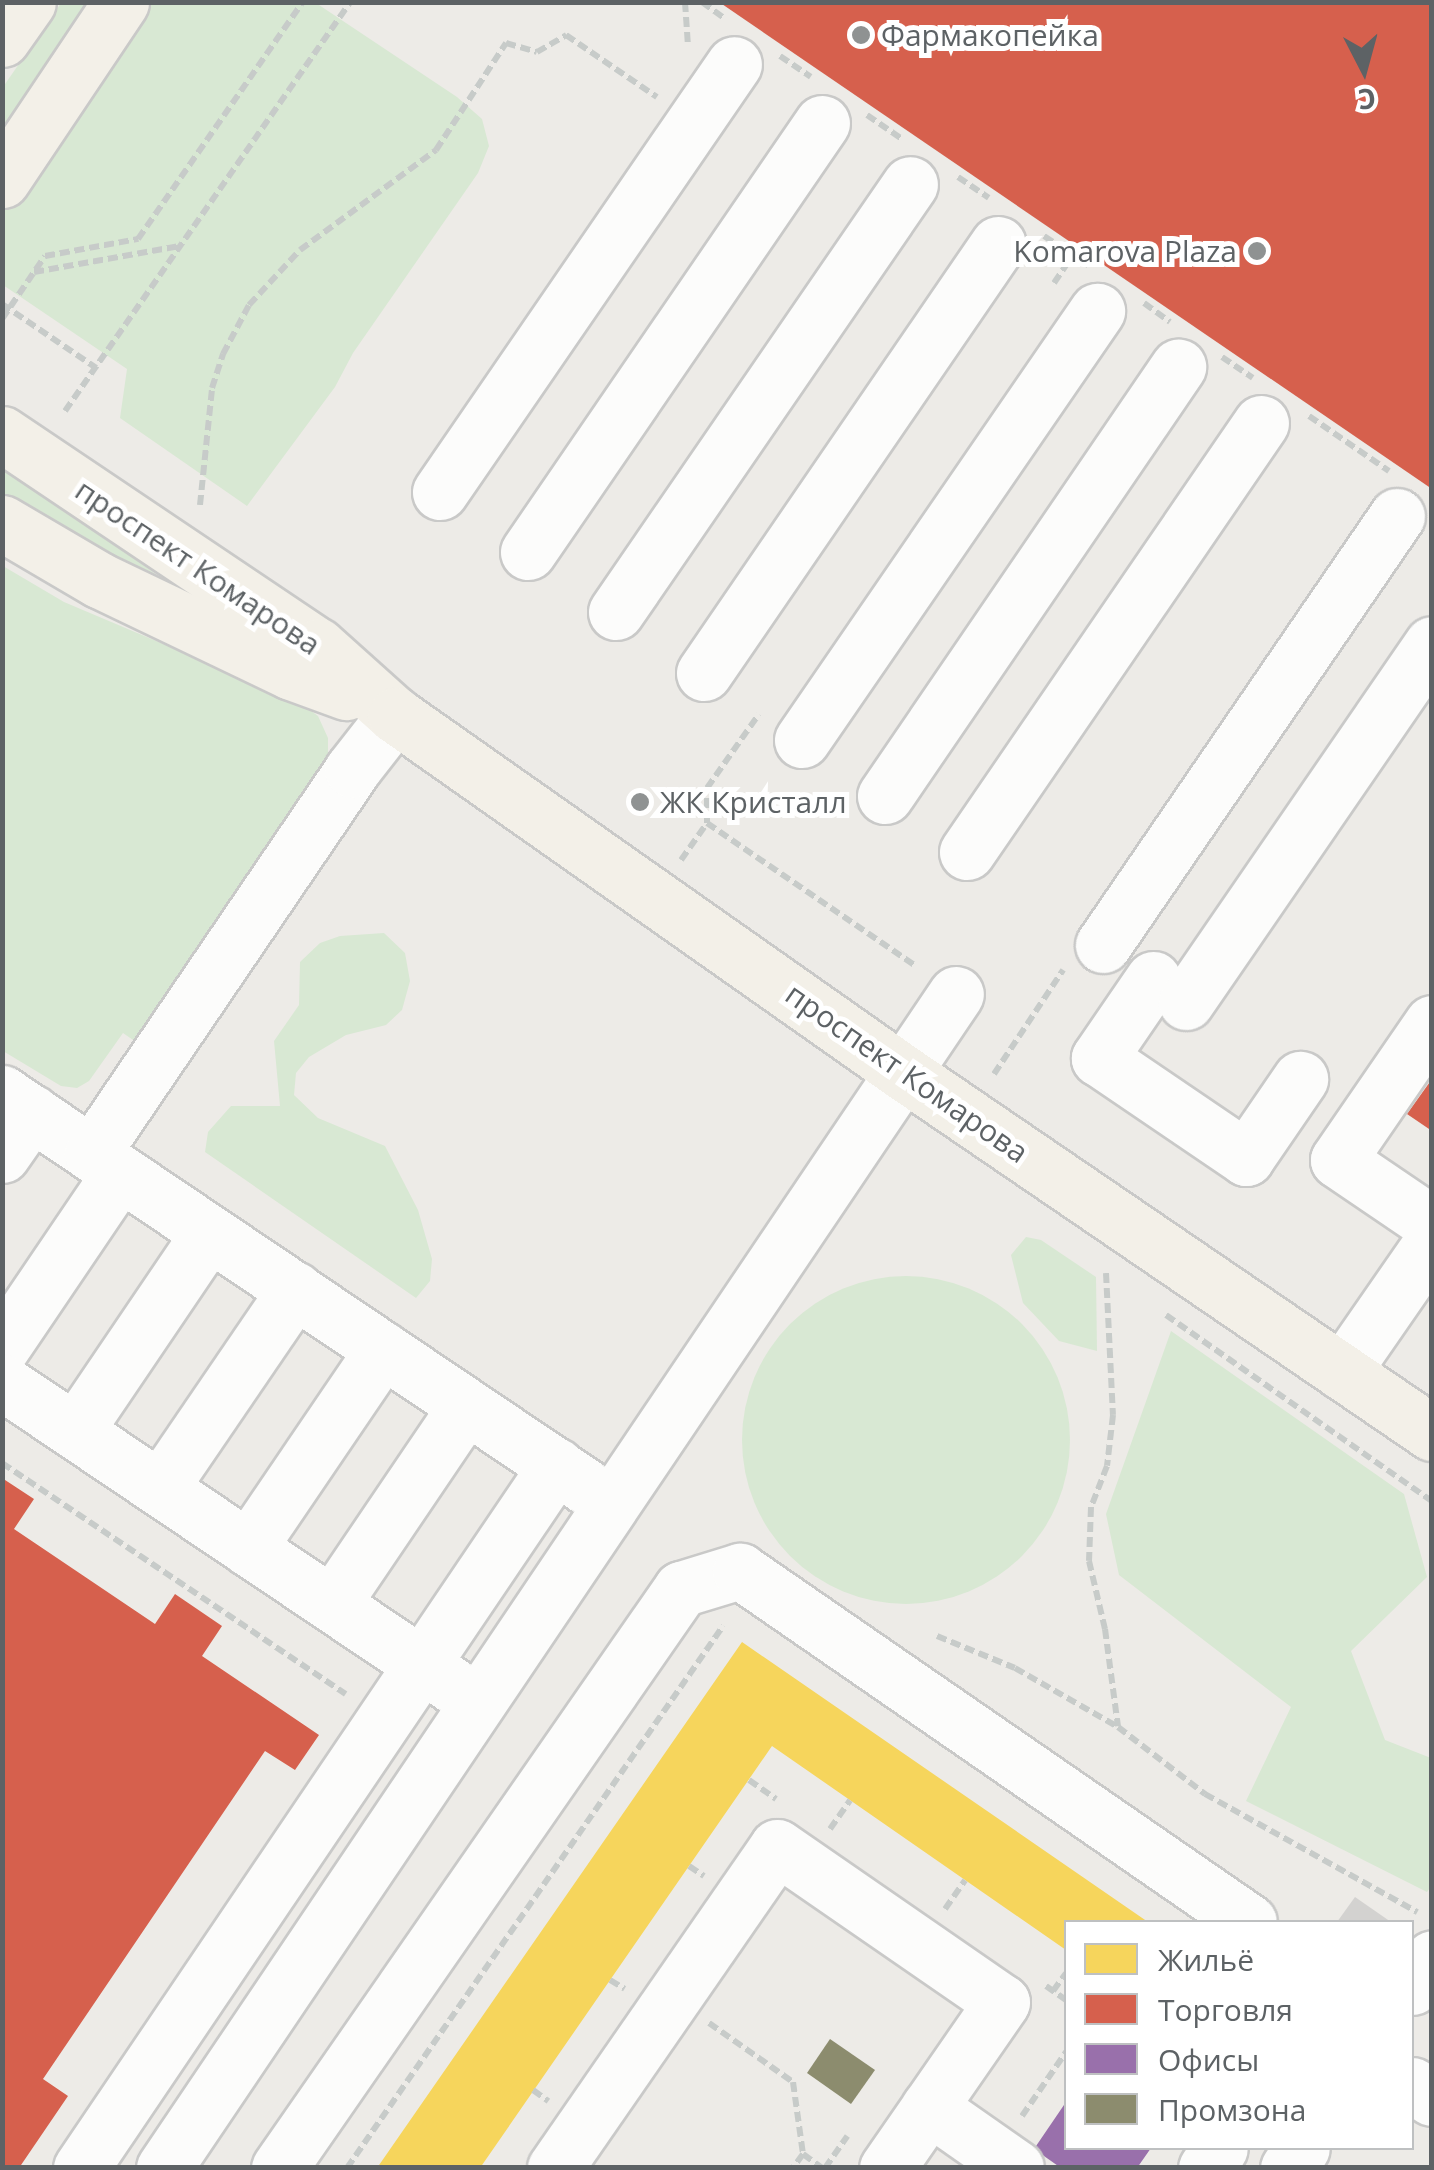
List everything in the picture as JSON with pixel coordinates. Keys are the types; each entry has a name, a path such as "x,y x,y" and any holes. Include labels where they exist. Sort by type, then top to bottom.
{"main road":[{"path":"2,40 28,2"},
{"path":"2,180 121,2"},
{"name":"проспект Комарова","path":"2,434 318,646 391,711 904,1072 1432,1434"},
{"name":"проспект Комарова","path":"2,523 99,580 193,626 291,672 391,711"}],"street":[{"path":"440,492 730,47"},
{"path":"528,552 850,109"},
{"path":"616,612 926,168"},
{"path":"704,673 1012,227"},
{"path":"802,740 1108,292"},
{"path":"885,796 1195,352"},
{"path":"967,852 1276,407"},
{"path":"1085,954 1398,497"},
{"path":"1300,1079 1246,1158 1099,1058 1170,990 1432,644"},
{"path":"2,1347 106,1163 391,711"},
{"path":"164,2168 904,1072 936,980"},
{"path":"1432,1023 1338,1160 1432,1224"},
{"path":"12,1120 106,1163 612,1504"},
{"path":"75,1431 209,1232"},
{"path":"1342,1372 1432,1242"},
{"path":"160,1488 294,1290"},
{"path":"248,1548 383,1349"},
{"path":"2,1382 478,1702"},
{"path":"332,1604 466,1406"},
{"path":"80,2168 556,1466"},
{"path":"279,2168 681,1588 740,1571 1245,1920"},
{"path":"555,2168 778,1847 1002,2002 887,2168"},
{"path":"1414,1984 1432,1958"},
{"path":"929,2107 1006,2160"}],"path":[{"path":"2,318 45,256 138,239 302,2"},
{"path":"65,411 350,2"},
{"path":"685,2 730,47 850,109 926,168 1276,407 1398,497"},
{"path":"702,2 730,47"},
{"path":"200,505 212,388 248,305 300,250 436,150 506,43 537,52 566,35 658,98"},
{"path":"34,272 181,246"},
{"path":"6,307 96,368"},
{"path":"682,860 707,823 707,788 717,774"},
{"path":"707,823 936,980"},
{"path":"992,1073 1085,954"},
{"path":"1106,1273 1112,1415 1107,1466 1092,1507 1089,1562 1106,1629 1118,1727"},
{"path":"1157,1308 1432,1500"},
{"path":"2,1463 384,1720"},
{"path":"347,2168 730,1617"},
{"path":"937,1636 1016,1668 1118,1727 1205,1794 1432,1920"},
{"path":"749,1780 765,1792"},
{"path":"838,1817 850,1800"},
{"path":"771,1817 781,1803"},
{"path":"812,1824 827,1834"},
{"path":"953,1897 965,1880"},
{"path":"1053,1991 1064,1975"},
{"path":"610,1980 626,1990"},
{"path":"1037,1980 1064,1999"},
{"path":"700,2016 794,2082 802,2154 793,2168"},
{"path":"1006,2160 1064,2056"},
{"path":"533,2090 549,2102"},
{"path":"802,2154 822,2168"}],"green space":[{"path":"61,3 89,3 3,128 3,87"},
{"path":"145,3 316,3 457,97 482,119 489,146 478,173 353,353 335,387 247,506 120,418 127,369 3,285 3,210"},
{"path":"3,463 179,591 3,499"},
{"path":"3,566 64,602 298,701 318,716 328,738 328,763 136,1042 123,1033 89,1081 77,1088 61,1086 3,1051"},
{"path":"384,933 405,953 410,981 402,1010 386,1025 346,1035 309,1057 296,1073 294,1095 318,1118 385,1146 418,1210 432,1259 430,1281 416,1298 205,1152 208,1132 231,1106 280,1106 274,1041 299,1005 300,962 320,943 340,936"},
{"path":"1026,1237 1041,1240 1096,1277 1097,1351 1059,1341 1023,1303 1011,1255"},
{"path":"906,1276 969,1289 1022,1324 1057,1377 1070,1440 1057,1503 1022,1556 969,1591 906,1604 843,1591 790,1556 755,1503 742,1440 755,1377 790,1324 843,1289"},
{"path":"1171,1331 1404,1494 1427,1577 1351,1651 1385,1740 1431,1758 1432,1885 1427,1892 1246,1801 1291,1707 1119,1575 1106,1514"}],"building: Жильё":[{"path":"742,1642 1145,1920 1064,1920 1064,1949 772,1746 480,2168 377,2168"}],"building: Торговля":[{"name":"Komarova Plaza","path":"719,2 1432,2 1432,489 877,110"},
{"path":"1432,1079 1432,1131 1407,1114"},
{"path":"2,1478 34,1499 14,1529 155,1624 175,1594 222,1626 202,1656 319,1735 295,1770 265,1751 43,2079 68,2096 19,2168 2,2168"}],"building: Офисы":[{"path":"1064,2105 1064,2150 1150,2150 1137,2168 1061,2168 1034,2149"}],"building: Промзона":[{"path":"830,2039 875,2070 851,2104 807,2073"}],"building: Прочее":[{"path":"1355,1897 1388,1920 1338,1920"}],"place":[{"name":"Фармакопейка","path":"861,35"},
{"name":"Komarova Plaza","path":"1257,251"},
{"name":"ЖК Кристалл","path":"640,802"}]}
